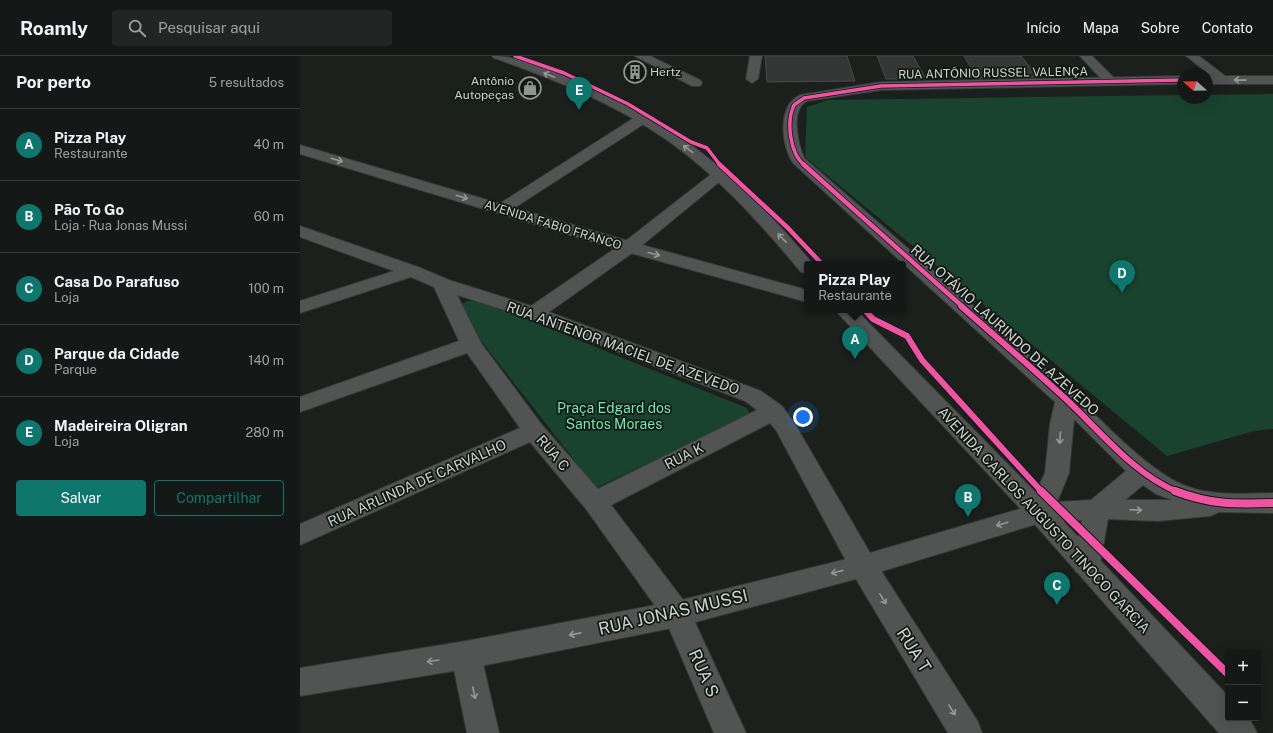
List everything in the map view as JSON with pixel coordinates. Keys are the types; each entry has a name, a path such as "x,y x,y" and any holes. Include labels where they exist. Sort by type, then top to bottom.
{"street":[{"path":"498,56 581,87 642,119 686,148 719,175 787,243 804,264"},
{"path":"641,56 696,82"},
{"path":"752,79 756,56"},
{"path":"1086,56 1111,82"},
{"path":"1192,56 1223,79"},
{"name":"RUA ANTÔNIO RUSSEL VALENÇA","path":"804,98 881,86 1177,80"},
{"path":"1213,80 1273,80"},
{"name":"RUA OTÁVIO LAURINDO DE AZEVEDO","path":"804,98 798,101 791,113 794,154 798,160 1067,400 1142,472 1165,487 1191,497 1226,504 1271,505"},
{"path":"502,209 642,119"},
{"name":"AVENIDA FABIO FRANCO","path":"300,149 629,248 804,295"},
{"path":"534,313 629,248 719,175"},
{"name":"RUA ANTENOR MACIEL DE AZEVEDO","path":"300,231 412,271 442,284 534,313 753,396 774,411 784,426 862,566"},
{"path":"300,307 412,271"},
{"path":"781,288 798,286 804,282"},
{"name":"RUA C","path":"442,284 470,344 534,431 595,502 677,614"},
{"name":"AVENIDA CARLOS AUGUSTO TINOCO GARCIA","path":"848,313 1040,513 1241,733"},
{"path":"300,405 470,344"},
{"path":"1040,513 1058,473 1061,424 1067,400"},
{"name":"RUA K","path":"595,502 774,411"},
{"name":"RUA ARLINDA DE CARVALHO","path":"300,535 534,431"},
{"path":"1086,564 1097,509 1142,472"},
{"name":"RUA JONAS MUSSI","path":"300,682 466,655 677,614 862,566 1040,513 1097,509 1158,511 1226,504"},
{"name":"RUA T","path":"862,566 966,733"},
{"name":"RUA S","path":"677,614 730,733"},
{"path":"466,655 483,733"}],"green space":[{"path":"1273,94 1273,429 1254,431 1167,456 805,157 807,107 828,100 1177,95 1177,104 1213,104 1213,95"},
{"name":"Praça Edgard dos Santos Moraes","path":"479,300 747,408 750,414 596,488 461,315 461,305 467,301"}],"building":[{"path":"765,56 847,56 855,81 767,82"},
{"path":"877,56 913,56 926,79 886,79"},
{"path":"964,56 1021,56 1038,77 977,78"}],"cycle path":[{"path":"515,56 564,73 628,104 691,142 707,148 720,165 788,228 819,261"},
{"path":"1177,80 881,86 804,98 796,102 792,110 792,141 798,160 1067,400 1142,472 1165,487 1197,499 1226,504 1273,503"},
{"path":"868,313 873,319 907,336 922,360 1047,497 1091,538 1225,671"}],"place":[{"name":"Hertz","path":"635,72"},
{"name":"Antônio Autopeças","path":"530,88"},
{"name":"Madeireira Oligran","path":"579,110"},
{"name":"Parque da Cidade","path":"1122,293"},
{"name":"Pizza Play","path":"855,359"},
{"name":"Pão To Go","path":"968,517"},
{"name":"Casa Do Parafuso","path":"1057,605"}]}
